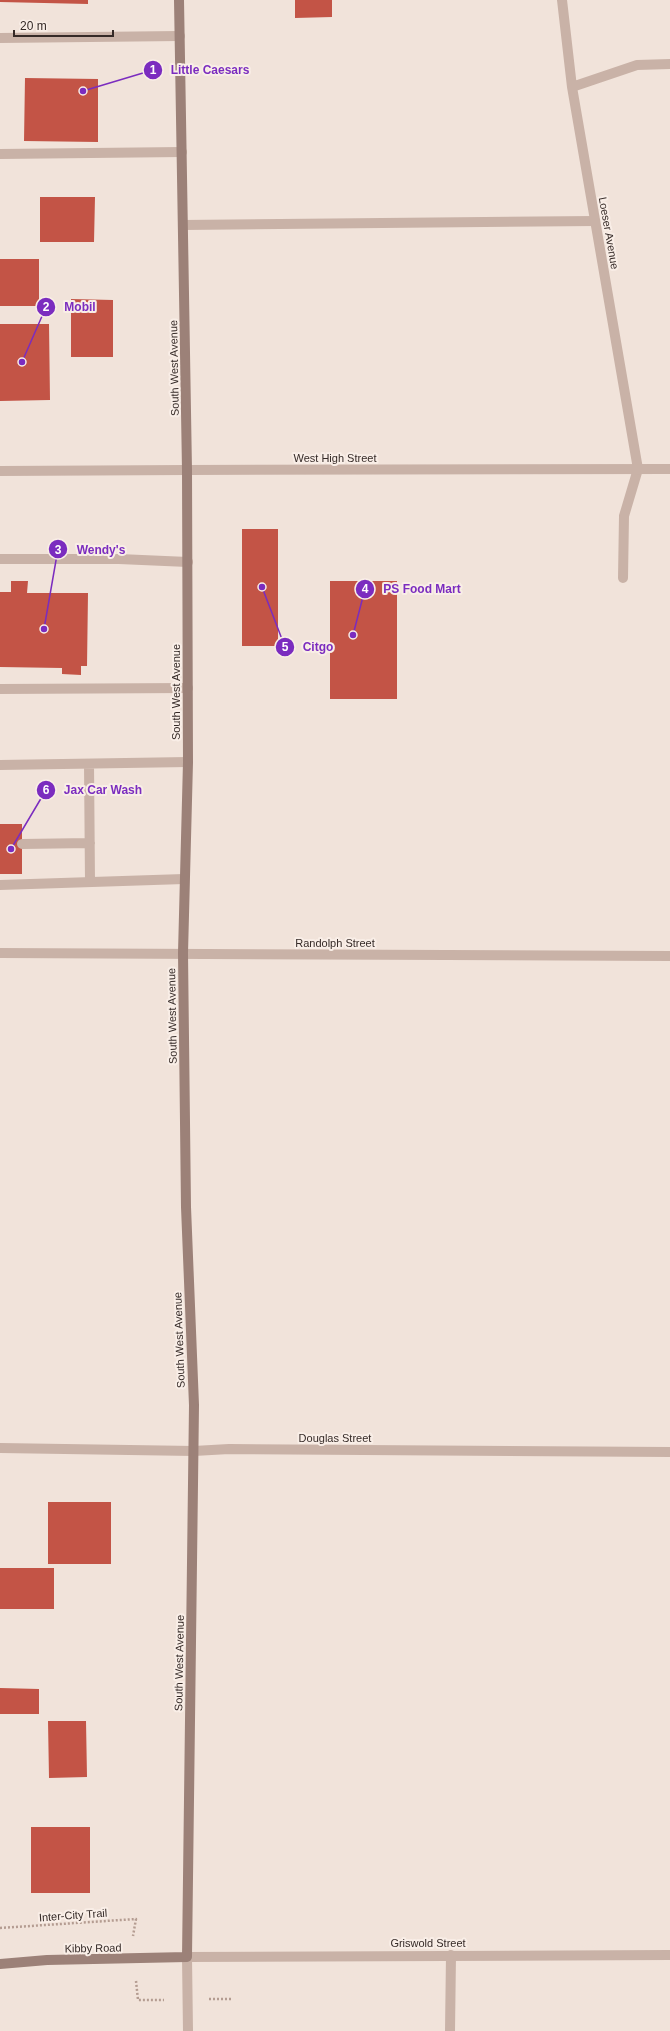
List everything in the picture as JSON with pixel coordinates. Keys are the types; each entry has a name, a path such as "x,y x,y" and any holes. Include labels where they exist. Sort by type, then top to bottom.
{"main road":[{"name":"South West Avenue","path":"179,0 188,562 188,762 183,953 186,1207 194,1405 187,1957"},
{"name":"Kibby Road","path":"0,1964 47,1960 187,1957"}],"street":[{"name":"Loeser Avenue","path":"562,0 572,86 638,469"},
{"path":"0,38 180,36"},
{"path":"572,86 637,65 670,64"},
{"path":"0,154 182,152"},
{"path":"183,225 595,221"},
{"path":"623,578 624,516 638,469"},
{"name":"West High Street","path":"0,470 670,469"},
{"path":"0,559 119,559 188,562"},
{"path":"0,689 188,688"},
{"path":"0,765 188,762"},
{"path":"89,764 90,882"},
{"path":"22,844 90,843"},
{"path":"0,885 184,880"},
{"name":"Randolph Street","path":"0,953 670,956"},
{"name":"Douglas Street","path":"0,1448 194,1451 229,1449 670,1452"},
{"path":"450,2031 451,1955"},
{"name":"Griswold Street","path":"187,1957 451,1955 670,1956"},
{"name":"South West Avenue","path":"187,1957 188,2031"}],"path":[{"name":"Inter-City Trail","path":"0,1928 136,1919 133,1930"},
{"path":"137,1986 138,2000 151,2000"},
{"path":"214,1999 231,1999"}],"building":[{"path":"0,0 88,0 88,4 0,2"},
{"path":"295,0 332,0 332,17 295,18"},
{"path":"25,78 98,79 98,142 24,141"},
{"path":"40,197 95,197 94,242 40,242"},
{"path":"0,259 39,259 39,306 0,306"},
{"path":"71,299 113,300 113,357 71,357"},
{"path":"0,324 49,324 50,400 0,401"},
{"path":"242,529 278,529 278,646 242,646"},
{"path":"11,581 28,581 27,593 88,593 87,666 81,666 81,675 62,674 62,668 0,667 0,592 11,592"},
{"path":"330,581 397,581 397,699 330,699"},
{"path":"0,824 22,824 22,874 0,874"},
{"path":"48,1502 111,1502 111,1564 48,1564"},
{"path":"0,1568 54,1568 54,1609 0,1609"},
{"path":"0,1688 39,1689 39,1714 0,1714"},
{"path":"48,1721 86,1721 87,1777 49,1778"},
{"path":"31,1827 90,1827 90,1893 31,1893"}],"place":[{"name":"Little Caesars","path":"83,91"},
{"name":"Mobil","path":"22,362"},
{"name":"Citgo","path":"262,587"},
{"name":"Wendy's","path":"44,629"},
{"name":"PS Food Mart","path":"353,635"},
{"name":"Jax Car Wash","path":"11,849"}]}
